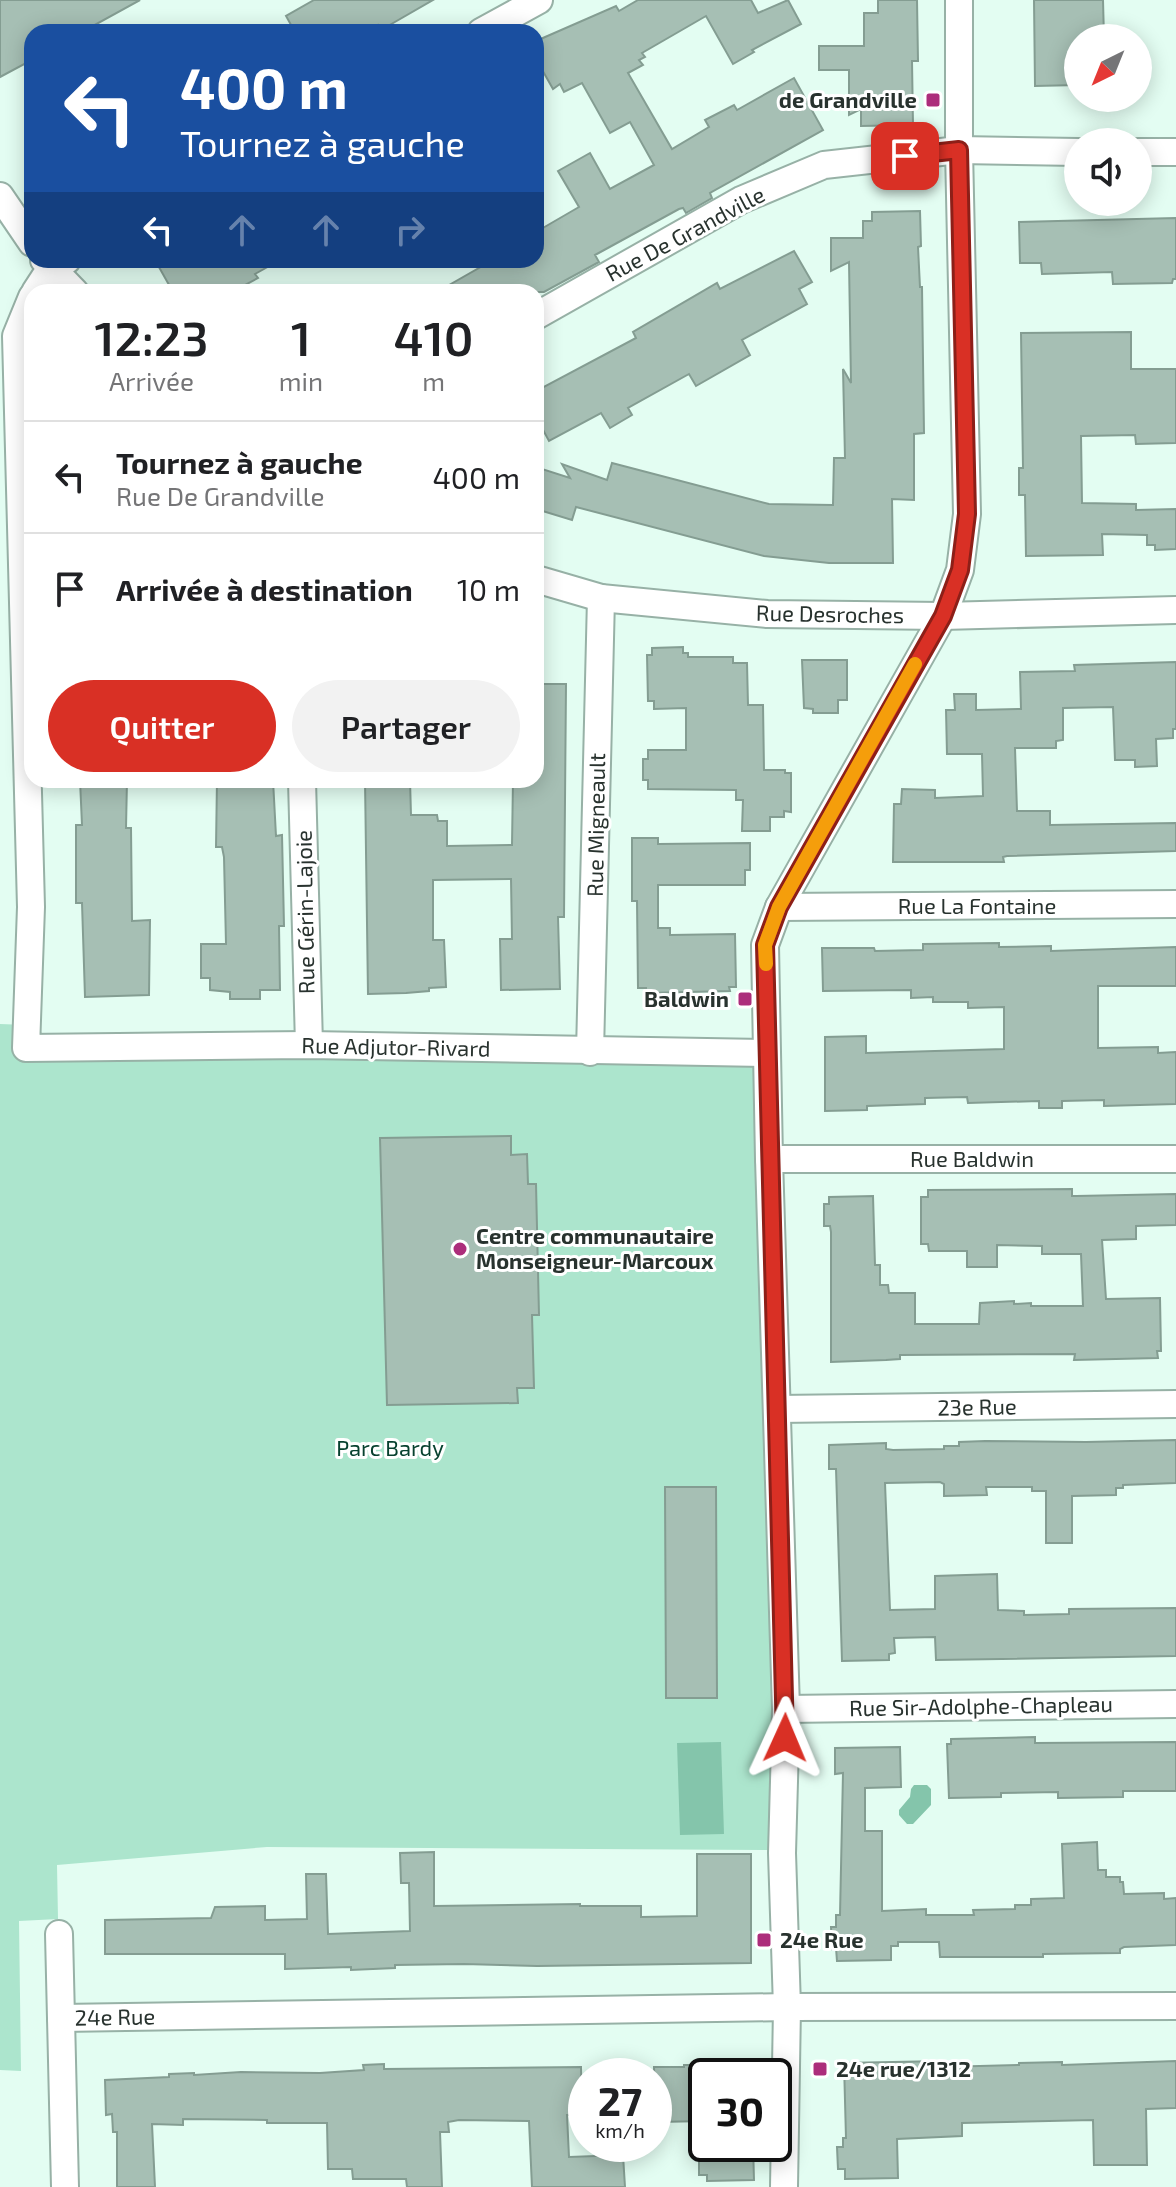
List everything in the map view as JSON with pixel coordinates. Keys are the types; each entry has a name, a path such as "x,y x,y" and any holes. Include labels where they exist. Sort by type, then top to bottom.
{"street":[{"path":"496,24 539,0"},
{"path":"784,2187 787,2007 782,1853 786,1709 765,945 779,907 943,616 960,570 967,514 959,0"},
{"name":"Rue De Grandville","path":"544,311 741,200 824,165 959,150 1064,152"},
{"path":"1152,152 1176,152"},
{"path":"0,196 24,231"},
{"name":"Rue Adjutor-Rivard","path":"24,317 16,336 24,641"},
{"name":"Rue Desroches","path":"544,581 601,598 767,614 943,616 1176,610"},
{"name":"Rue Migneault","path":"590,1052 601,598"},
{"name":"Rue Adjutor-Rivard","path":"28,788 31,907 26,1048 309,1045 766,1053"},
{"name":"Rue Gérin-Lajoie","path":"302,788 309,1045"},
{"name":"Rue La Fontaine","path":"779,907 1176,904"},
{"name":"Rue Baldwin","path":"769,1159 1176,1159"},
{"name":"23e Rue","path":"778,1409 1176,1404"},
{"name":"Rue Sir-Adolphe-Chapleau","path":"786,1709 1176,1704"},
{"path":"59,1934 65,2187"},
{"name":"24e Rue","path":"61,2018 787,2007 1176,2006"}],"green space":[{"name":"Parc Bardy","path":"0,1024 26,1025 26,1048 766,1053 782,1853 768,1850 267,1847 57,1865 58,1919 19,1921 21,2071 0,2070"}],"shaded area":[{"path":"721,1742 724,1834 680,1835 677,1743"},
{"path":"914,1785 927,1785 931,1789 931,1805 913,1824 907,1824 899,1815 899,1810 910,1797"}],"building":[{"path":"0,0 140,0 96,24 24,24 24,64 0,77"},
{"path":"314,0 433,0 391,24 290,24 286,16"},
{"path":"638,0 751,0 758,13 788,0 801,24 752,50 754,52 733,64 706,16 642,53 645,57 639,60 643,65 628,73 672,149 709,127 705,120 734,105 737,110 794,78 823,130 710,193 712,198 686,213 683,208 679,209 595,255 599,262 544,292 544,284 451,284 479,268 544,268 544,227 579,207 558,171 590,153 610,189 654,165 630,122 610,133 582,83 564,92 560,84 553,89 544,73 544,38 616,6 619,11"},
{"path":"878,0 917,0 918,61 912,61 913,125 861,126 861,109 849,115 849,70 819,70 819,46 864,46 864,13 878,13"},
{"path":"1034,0 1103,0 1104,24 1064,24 1064,85 1035,86"},
{"path":"920,211 921,246 918,247 922,287 924,433 914,434 914,500 892,499 893,563 829,563 764,556 576,507 572,520 544,511 544,470 570,478 562,464 607,480 612,463 769,504 833,505 834,458 845,458 843,369 851,383 849,262 831,271 831,238 863,238 863,221 872,221 872,212"},
{"path":"1176,218 1176,279 1172,283 1113,284 1112,272 1042,274 1041,263 1020,263 1019,222"},
{"path":"794,251 812,282 799,289 807,304 742,340 750,355 696,386 689,374 628,408 632,415 610,428 601,413 549,441 544,432 544,387 636,338 633,332 717,283 720,289"},
{"path":"160,268 266,268 255,274 258,278 247,284 168,284"},
{"path":"1131,332 1131,369 1176,369 1176,443 1136,444 1135,435 1081,436 1082,503 1136,504 1136,510 1176,509 1176,549 1155,550 1155,545 1147,545 1147,535 1102,534 1103,555 1026,556 1025,495 1019,495 1019,468 1023,468 1021,333"},
{"path":"683,647 683,653 688,653 688,657 733,657 733,663 747,663 748,705 763,705 764,770 791,773 791,812 784,811 784,817 770,817 770,831 742,831 743,800 736,800 736,790 648,789 648,780 643,780 643,759 648,759 648,750 686,750 686,708 654,709 654,701 648,701 647,655 652,655 652,648"},
{"path":"802,660 847,660 847,700 838,700 838,713 813,713 813,709 804,708"},
{"path":"1176,662 1176,729 1173,729 1173,738 1156,739 1157,766 1135,767 1135,760 1115,760 1113,707 1063,708 1063,740 1056,741 1056,748 1015,748 1017,811 1050,811 1050,825 1176,823 1176,851 1007,856 1003,857 1004,862 893,862 894,804 901,804 902,789 935,790 935,798 983,796 982,754 947,754 946,710 955,710 954,694 976,694 976,710 1021,709 1020,672 1075,671 1074,665"},
{"path":"544,684 566,684 564,917 558,917 560,989 501,990 500,939 512,939 511,879 433,880 433,940 444,940 446,987 429,988 429,991 368,994 365,788 410,788 411,815 437,815 438,821 447,821 447,846 512,845 513,788 544,788"},
{"path":"80,788 127,788 126,828 131,828 132,921 150,920 149,995 85,997 82,903 76,903 76,825 82,825"},
{"path":"217,788 273,788 276,836 282,835 284,926 279,926 280,990 260,990 260,999 230,999 230,992 210,990 210,978 201,978 201,944 226,944 224,857 222,847 216,847"},
{"path":"632,838 658,838 658,844 750,843 750,870 745,870 745,885 658,885 658,928 670,928 670,935 735,934 736,987 729,987 730,991 646,993 646,988 638,988 637,901 632,901"},
{"path":"999,943 999,947 1051,946 1051,951 1176,947 1176,986 1098,986 1098,1048 1158,1047 1158,1053 1176,1052 1176,1104 1104,1106 1104,1100 1062,1101 1062,1108 1039,1108 1039,1101 968,1103 967,1097 925,1098 925,1104 867,1106 867,1110 825,1111 825,1037 866,1036 866,1053 1004,1049 1004,1007 968,1008 968,1002 933,1002 933,997 911,998 911,990 823,991 822,948 923,950 923,944"},
{"name":"Centre communautaire Monseigneur-Marcoux","path":"511,1136 511,1155 527,1154 528,1184 536,1184 539,1315 532,1315 534,1388 517,1388 518,1403 387,1405 380,1138"},
{"path":"1072,1189 1072,1196 1176,1194 1176,1225 1136,1226 1136,1239 1102,1240 1106,1299 1160,1298 1161,1351 1157,1351 1158,1358 1074,1360 1075,1354 900,1355 900,1359 831,1362 831,1232 830,1226 824,1226 824,1204 829,1204 829,1197 873,1196 875,1265 880,1265 880,1285 888,1285 889,1293 915,1293 915,1324 979,1324 980,1303 1014,1301 1014,1304 1031,1303 1031,1306 1083,1306 1081,1254 1042,1254 1042,1246 997,1245 997,1267 967,1267 967,1251 929,1251 928,1244 921,1244 921,1197 928,1197 928,1190"},
{"path":"1176,1440 1176,1483 1123,1485 1123,1488 1116,1488 1116,1495 1072,1496 1072,1543 1046,1543 1046,1491 1032,1491 1032,1487 986,1487 987,1495 944,1496 944,1484 940,1482 885,1483 890,1610 935,1609 935,1576 997,1574 998,1610 1024,1611 1024,1615 1069,1614 1069,1609 1176,1608 1176,1656 936,1660 935,1637 894,1638 895,1653 889,1654 889,1660 842,1661 836,1469 829,1469 829,1445 886,1443 886,1449 893,1450 944,1449 944,1446 959,1446 959,1442 985,1441"},
{"path":"665,1487 716,1487 717,1698 666,1698"},
{"path":"1035,1737 1035,1743 1176,1742 1176,1791 1123,1791 1123,1797 1058,1798 1058,1792 949,1798 947,1744 951,1744 951,1739"},
{"path":"900,1747 901,1787 865,1788 865,1831 882,1831 882,1911 926,1909 926,1915 974,1915 973,1910 1015,1909 1015,1905 1031,1905 1031,1899 1064,1898 1062,1844 1097,1842 1098,1870 1106,1870 1106,1877 1120,1877 1124,1894 1164,1893 1164,1899 1176,1898 1176,1945 1124,1947 1120,1953 1043,1954 1043,1957 940,1957 939,1942 898,1942 898,1946 891,1946 891,1960 837,1961 836,1948 832,1949 831,1927 836,1927 836,1915 840,1915 843,1773 835,1774 835,1748"},
{"path":"434,1852 434,1906 641,1906 641,1917 697,1916 697,1854 751,1854 751,1963 395,1965 395,1968 351,1970 351,1967 285,1969 285,1954 105,1954 105,1920 211,1918 215,1907 265,1906 265,1920 307,1919 306,1874 326,1874 328,1934 410,1931 409,1883 401,1883 400,1853"},
{"path":"941,2061 941,2067 1176,2061 1176,2108 1146,2109 1147,2165 1094,2165 1093,2120 962,2123 962,2136 897,2139 898,2178 845,2179 845,2169 838,2169 837,2147 843,2147 843,2138 846,2138 844,2063"},
{"path":"384,2064 384,2069 568,2067 568,2162 623,2162 625,2187 532,2187 529,2121 448,2122 449,2132 440,2132 442,2187 407,2187 406,2179 353,2179 352,2169 328,2169 327,2123 183,2119 183,2125 152,2124 155,2187 117,2187 117,2132 113,2132 112,2114 106,2115 105,2080 194,2073 320,2073 364,2070 363,2065"},
{"path":"688,2065 688,2121 672,2122 672,2067"},
{"path":"699,2162 754,2162 754,2180 707,2181 707,2175 699,2175"}],"slow traffic":[{"path":"766,964 765,945 779,907 915,664"}],"place":[{"name":"de Grandville","path":"933,100"},
{"name":"Baldwin","path":"745,999"},
{"name":"Centre communautaire Monseigneur-Marcoux","path":"460,1249"},
{"name":"24e Rue","path":"764,1940"},
{"name":"24e rue/1312","path":"820,2069"}],"route":[{"path":"785,1738 765,945 779,907 943,616 960,570 967,514 959,150 905,156"}]}
